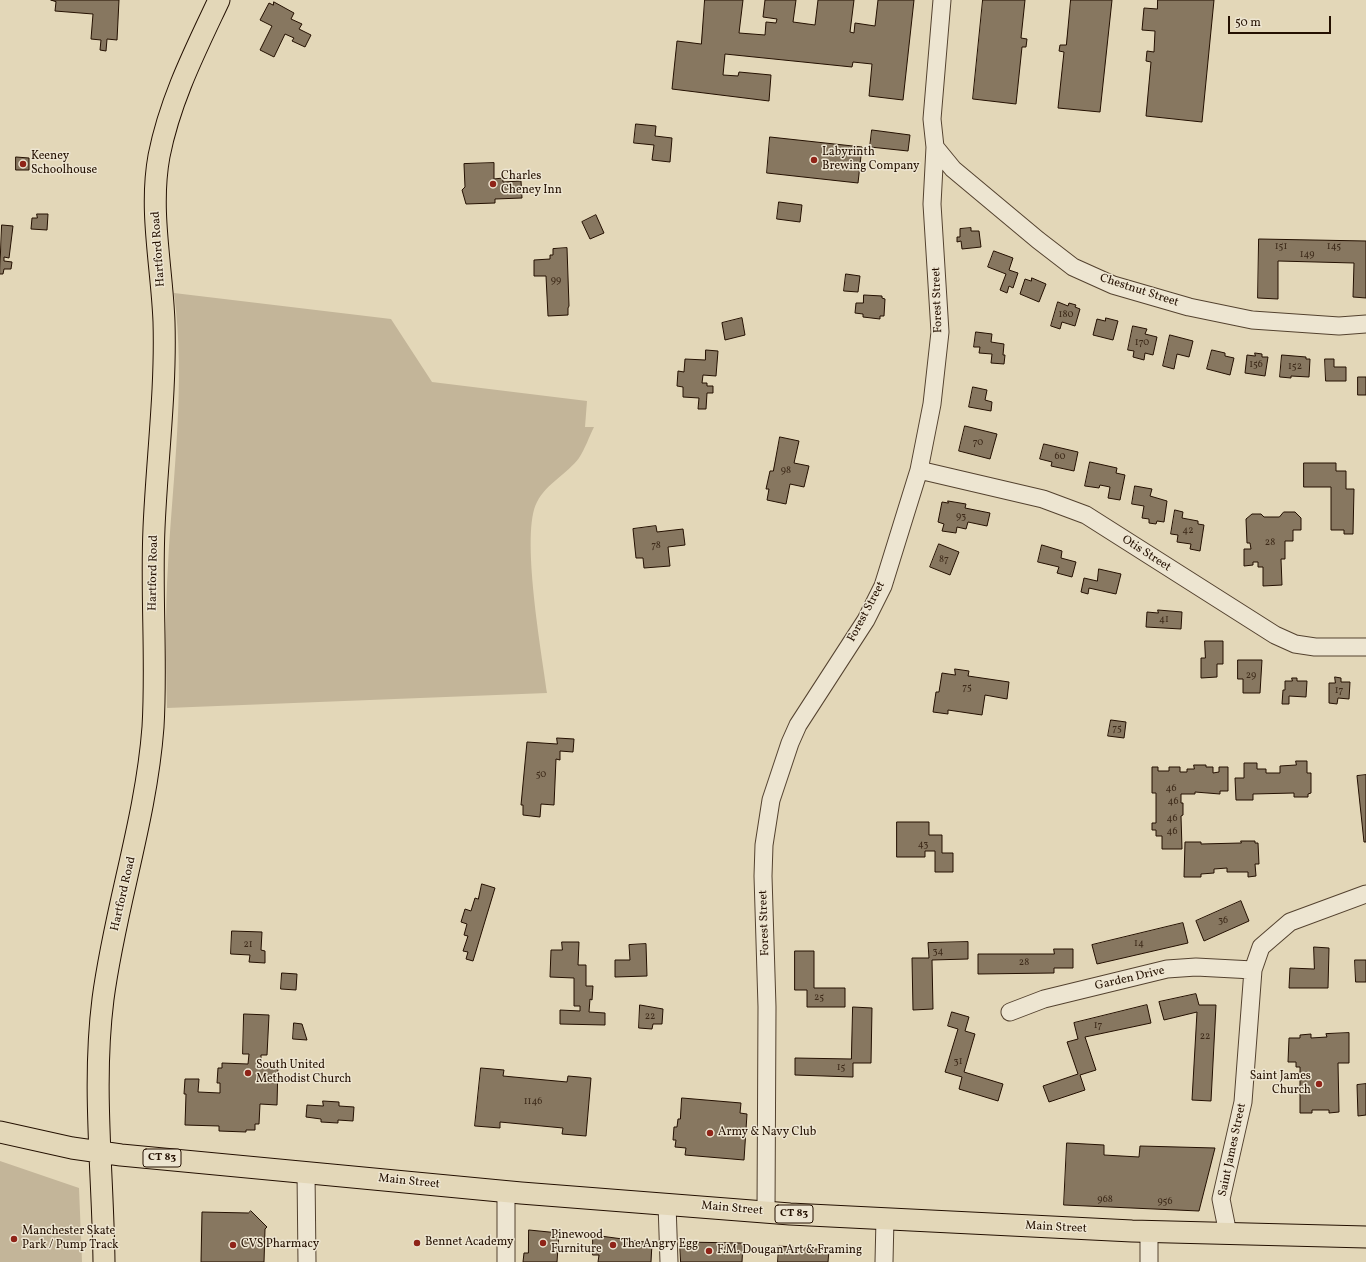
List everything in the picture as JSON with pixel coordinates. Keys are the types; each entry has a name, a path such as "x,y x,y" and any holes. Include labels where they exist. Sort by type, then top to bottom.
{"main road":[{"name":"Hartford Road","path":"104,1262 103,1189 100,1152 98,1070 103,1000 113,941 138,836 147,782 155,672 153,615 154,529 164,323 155,209 156,180 164,133 180,83 219,0"},
{"name":"CT 83","path":"0,1132 57,1146 100,1152"},
{"name":"Main Street","path":"100,1152 506,1191 766,1212 1149,1232 1366,1237"}],"street":[{"name":"Forest Street","path":"766,1212 767,1007 763,876 766,833 771,800 790,743 798,725 866,620 883,586 919,470 932,404 940,332 932,204 935,147 932,119 942,0"},
{"name":"Chestnut Street","path":"935,147 953,169 1038,240 1073,267 1113,285 1189,307 1252,320 1339,326 1366,324"},
{"name":"Otis Street","path":"919,470 1043,499 1086,515 1275,635 1296,644 1366,647"},
{"name":"Saint James Street","path":"1228,1234 1221,1198 1243,1102 1253,970 1261,947 1290,922 1366,894"},
{"name":"Garden Drive","path":"1010,1012 1044,999 1167,969 1196,967 1253,970"},
{"path":"306,1172 307,1262"},
{"path":"506,1191 506,1262"},
{"path":"667,1204 669,1262"},
{"path":"884,1262 885,1219"},
{"path":"1149,1232 1149,1262"}],"shaded area":[{"path":"174,293 391,319 432,382 587,401 585,427 594,427 585,447 574,464 541,495 532,518 531,566 537,624 547,693 167,708 167,583 179,395 179,361"},
{"path":"0,1161 79,1188 82,1262 0,1262"}],"building":[{"path":"51,0 119,0 117,40 107,39 106,51 100,50 101,40 91,39 93,14 55,11 56,2"},
{"path":"705,0 743,0 739,33 765,35 766,22 776,23 777,19 763,17 765,0 796,0 793,22 815,25 818,0 854,0 850,32 854,33 855,23 875,26 878,0 914,0 903,100 869,96 872,64 853,62 852,67 725,54 723,75 738,76 739,72 771,75 769,101 672,89 677,41 701,44"},
{"path":"983,0 1025,0 1021,38 1027,39 1026,47 1022,47 1016,104 973,99"},
{"path":"1071,0 1112,0 1100,112 1058,108 1064,52 1059,51 1060,45 1066,45"},
{"path":"1158,0 1214,0 1202,122 1146,116 1151,62 1146,61 1147,51 1154,52 1155,31 1142,30 1144,8 1157,9"},
{"path":"274,2 294,13 291,19 302,24 299,29 311,35 305,47 292,41 294,38 285,34 274,57 260,50 272,26 260,20 269,3 273,5"},
{"path":"636,124 656,126 655,136 672,138 670,162 652,160 654,145 634,143"},
{"path":"872,130 910,135 908,151 870,147"},
{"name":"Labyrinth Brewing Company","path":"770,137 862,147 858,183 767,173"},
{"name":"Keeney Schoolhouse","path":"16,157 29,158 29,170 16,170"},
{"name":"Charles Cheney Inn","path":"494,163 494,179 503,178 503,182 521,181 522,198 495,199 495,203 466,204 462,190 465,187 464,164"},
{"path":"779,202 802,205 800,222 777,219"},
{"path":"37,214 48,214 47,230 31,229 32,218 37,218"},
{"path":"596,215 604,233 590,239 582,222"},
{"path":"2,225 13,226 9,258 4,257 4,261 12,262 11,269 4,269 3,274 0,274"},
{"path":"971,228 971,231 979,231 981,247 962,249 961,241 957,242 957,237 960,237 960,229"},
{"path":"1259,239 1366,241 1366,298 1353,297 1354,263 1278,261 1278,299 1258,298"},
{"path":"567,248 568,315 548,316 546,276 534,276 534,260 550,259 550,255 553,255 553,249"},
{"path":"994,251 1013,258 1009,270 1018,273 1013,288 1009,286 1007,293 1000,290 1006,274 988,267"},
{"path":"846,274 860,276 858,292 844,291"},
{"path":"1032,278 1046,284 1039,302 1020,294 1025,279 1031,281"},
{"path":"864,295 882,296 882,298 885,299 884,316 880,316 880,319 863,317 863,314 855,313 856,303 863,303"},
{"path":"1058,302 1068,306 1069,303 1076,305 1075,307 1080,309 1075,326 1062,322 1060,329 1051,326"},
{"path":"742,318 745,335 725,340 722,323"},
{"path":"1106,318 1118,321 1113,340 1093,335 1097,319 1105,321"},
{"path":"1133,326 1147,329 1145,334 1157,337 1153,355 1145,353 1144,360 1133,357 1134,351 1128,350"},
{"path":"976,332 992,334 991,342 1004,344 1004,364 991,363 992,354 979,353 980,347 974,347"},
{"path":"1170,335 1193,341 1189,357 1177,354 1174,369 1163,366"},
{"path":"706,350 718,351 716,376 703,375 702,383 707,383 707,386 713,386 713,393 707,393 706,409 698,409 699,398 683,397 683,387 677,386 678,371 684,372 685,359 705,360"},
{"path":"1212,350 1225,353 1225,356 1234,358 1230,375 1207,369"},
{"path":"1255,353 1262,354 1262,357 1268,357 1265,376 1245,373 1247,355 1255,356"},
{"path":"1282,355 1306,357 1306,359 1310,359 1309,377 1280,377"},
{"path":"1325,359 1334,359 1334,367 1346,367 1346,381 1326,381"},
{"path":"1358,377 1366,377 1366,395 1358,395"},
{"path":"973,387 987,390 985,400 992,402 991,411 969,407"},
{"path":"965,426 997,434 990,459 959,451"},
{"path":"780,437 799,441 794,463 809,466 804,487 790,484 786,504 767,500 769,489 766,489 770,471 773,471"},
{"path":"1044,444 1078,452 1074,471 1051,466 1052,462 1040,459"},
{"path":"1090,462 1117,468 1116,473 1125,475 1120,500 1108,498 1110,487 1100,485 1099,488 1085,486"},
{"path":"1304,463 1336,463 1336,471 1346,471 1346,489 1354,489 1353,534 1344,534 1344,530 1331,530 1331,487 1304,487"},
{"path":"1135,486 1152,489 1150,496 1167,501 1164,522 1157,521 1156,524 1149,523 1149,519 1142,518 1144,506 1132,504"},
{"path":"948,501 966,504 965,508 990,513 987,526 968,522 966,529 957,527 956,533 942,531 944,524 938,522 942,502 948,503"},
{"path":"1175,510 1183,512 1182,518 1198,521 1198,524 1204,525 1200,551 1190,549 1191,544 1177,542 1178,535 1171,534"},
{"path":"1284,512 1295,512 1301,518 1301,530 1293,530 1293,541 1285,541 1285,559 1281,559 1282,585 1263,586 1263,567 1258,567 1258,562 1253,562 1253,565 1244,566 1244,549 1251,549 1250,543 1247,543 1246,519 1252,514 1261,514 1264,517 1279,517"},
{"path":"656,526 657,532 683,529 685,545 668,547 670,566 644,568 643,558 636,558 633,529"},
{"path":"939,544 959,552 950,575 930,567"},
{"path":"1042,545 1062,551 1061,558 1076,562 1072,577 1057,573 1059,567 1038,562"},
{"path":"1099,569 1121,574 1116,594 1089,588 1088,594 1081,592 1084,578 1097,581"},
{"path":"1158,610 1182,612 1181,629 1146,627 1147,612 1158,613"},
{"path":"1205,641 1223,641 1223,664 1217,664 1217,677 1201,678 1201,658 1205,658"},
{"path":"1238,660 1262,660 1260,693 1243,693 1243,679 1238,679"},
{"path":"955,669 969,671 968,676 1009,682 1007,699 985,695 982,715 948,710 948,714 933,712 936,692 939,692 942,673 955,675"},
{"path":"1335,677 1341,678 1341,682 1350,682 1349,699 1338,698 1337,704 1329,703 1329,683 1335,683"},
{"path":"1292,678 1297,678 1297,681 1307,681 1306,697 1289,696 1289,704 1282,704 1285,681 1292,681"},
{"path":"1111,720 1126,722 1124,738 1108,736"},
{"path":"557,738 574,739 573,752 560,751 560,760 556,759 554,805 541,804 540,817 523,815 523,805 521,805 527,742 557,744"},
{"path":"1296,761 1307,761 1307,773 1311,773 1311,793 1308,794 1308,797 1294,797 1294,793 1253,794 1253,800 1236,800 1235,778 1244,778 1244,763 1257,763 1257,769 1266,769 1266,773 1280,773 1280,766 1296,765"},
{"path":"1194,765 1206,765 1206,767 1213,767 1213,773 1219,772 1219,767 1228,767 1228,791 1220,791 1220,794 1195,792 1195,794 1181,794 1181,803 1183,803 1183,815 1181,816 1182,849 1162,849 1162,836 1156,836 1156,830 1152,830 1152,823 1156,823 1156,793 1152,793 1152,767 1158,767 1158,771 1169,771 1169,767 1180,767 1180,772 1187,772 1187,769 1194,769"},
{"path":"1366,775 1366,842 1364,842 1357,776"},
{"path":"897,822 929,822 929,835 942,835 942,853 953,853 953,872 935,872 935,851 925,851 925,857 897,857"},
{"path":"1241,841 1255,841 1255,843 1258,843 1259,864 1255,864 1256,876 1248,877 1248,872 1227,872 1227,868 1214,869 1214,873 1201,874 1201,877 1184,877 1185,842 1201,842 1201,844 1241,843"},
{"path":"482,884 495,888 473,961 466,959 468,952 463,951 468,936 464,935 467,924 461,922 465,909 471,911 475,898 478,899"},
{"path":"1241,901 1249,921 1204,941 1196,921"},
{"path":"1183,923 1188,943 1097,964 1092,945"},
{"path":"232,931 262,932 261,950 265,951 265,963 249,962 250,955 231,954"},
{"path":"562,942 579,942 578,965 586,965 586,986 593,986 589,1012 605,1013 605,1025 560,1024 560,1010 580,1011 580,1006 574,1006 574,978 550,977 551,950 562,950"},
{"path":"968,942 968,959 932,960 933,1009 913,1010 912,958 929,958 928,943"},
{"path":"646,944 647,976 615,977 615,960 630,960 629,945"},
{"path":"1314,947 1329,948 1328,988 1289,988 1290,968 1314,969"},
{"path":"1054,949 1073,949 1073,968 1054,968 1054,973 978,974 978,954 1054,954"},
{"path":"795,951 814,951 814,988 845,988 845,1007 807,1007 807,990 795,990"},
{"path":"1355,960 1366,960 1366,982 1356,982"},
{"path":"282,973 297,974 296,990 281,989"},
{"path":"1196,994 1199,1005 1216,1005 1211,1101 1192,1100 1197,1012 1164,1020 1159,1002"},
{"path":"640,1005 663,1009 662,1024 653,1024 652,1029 639,1028"},
{"path":"1147,1005 1151,1023 1085,1037 1096,1070 1080,1075 1085,1090 1049,1102 1043,1086 1078,1074 1067,1042 1078,1039 1074,1023"},
{"path":"853,1007 872,1008 871,1063 853,1063 853,1077 795,1075 795,1058 851,1059"},
{"path":"952,1012 969,1017 965,1031 975,1034 964,1072 1003,1084 998,1101 959,1089 962,1077 945,1072 958,1029 948,1026"},
{"name":"South United Methodist Church","path":"244,1014 269,1015 267,1055 261,1055 261,1064 278,1064 277,1105 260,1104 259,1124 255,1124 255,1130 246,1130 246,1132 219,1131 219,1126 185,1125 185,1079 199,1079 198,1092 220,1093 220,1083 217,1083 218,1068 222,1068 222,1063 248,1064 249,1054 243,1054"},
{"path":"294,1023 302,1024 307,1040 293,1039"},
{"name":"Saint James Church","path":"1349,1033 1349,1063 1338,1063 1339,1112 1329,1113 1329,1110 1312,1110 1312,1113 1300,1113 1300,1067 1296,1067 1296,1062 1288,1062 1289,1038 1300,1038 1300,1035 1311,1034 1311,1038 1327,1037 1326,1034"},
{"path":"481,1068 504,1070 503,1076 567,1082 568,1076 591,1078 586,1136 562,1134 563,1128 500,1122 500,1128 475,1126"},
{"path":"1366,1084 1366,1115 1358,1116 1357,1085"},
{"name":"Army & Navy Club","path":"682,1098 741,1103 740,1113 747,1114 744,1160 685,1155 686,1148 675,1147 676,1140 673,1140 674,1127 677,1127 678,1119 680,1119"},
{"path":"323,1101 339,1102 339,1106 354,1107 353,1121 338,1120 338,1123 321,1122 321,1119 306,1117 307,1105 323,1106"},
{"path":"1067,1143 1104,1145 1104,1155 1139,1157 1140,1146 1215,1148 1199,1211 1064,1205"},
{"name":"CVS Pharmacy","path":"251,1211 267,1227 265,1229 264,1262 201,1262 202,1212 248,1213"},
{"name":"Pinewood Furniture","path":"529,1230 559,1233 557,1262 523,1262 524,1253 528,1253"},
{"path":"593,1235 652,1243 651,1262 598,1262 599,1255 593,1255"},
{"path":"680,1242 743,1243 742,1262 681,1262"},
{"path":"779,1246 829,1250 828,1262 778,1262"}],"place":[{"name":"Labyrinth Brewing Company","path":"814,160"},
{"name":"Keeney Schoolhouse","path":"23,164"},
{"name":"Charles Cheney Inn","path":"493,184"},
{"name":"South United Methodist Church","path":"248,1073"},
{"name":"Saint James Church","path":"1319,1084"},
{"name":"Army & Navy Club","path":"710,1133"},
{"name":"Manchester Skate Park / Pump Track","path":"14,1239"},
{"name":"Bennet Academy","path":"417,1243"},
{"name":"Pinewood Furniture","path":"543,1243"},
{"name":"CVS Pharmacy","path":"233,1245"},
{"name":"The Angry Egg","path":"613,1245"},
{"name":"F.M. Dougan Art & Framing","path":"709,1251"}]}
